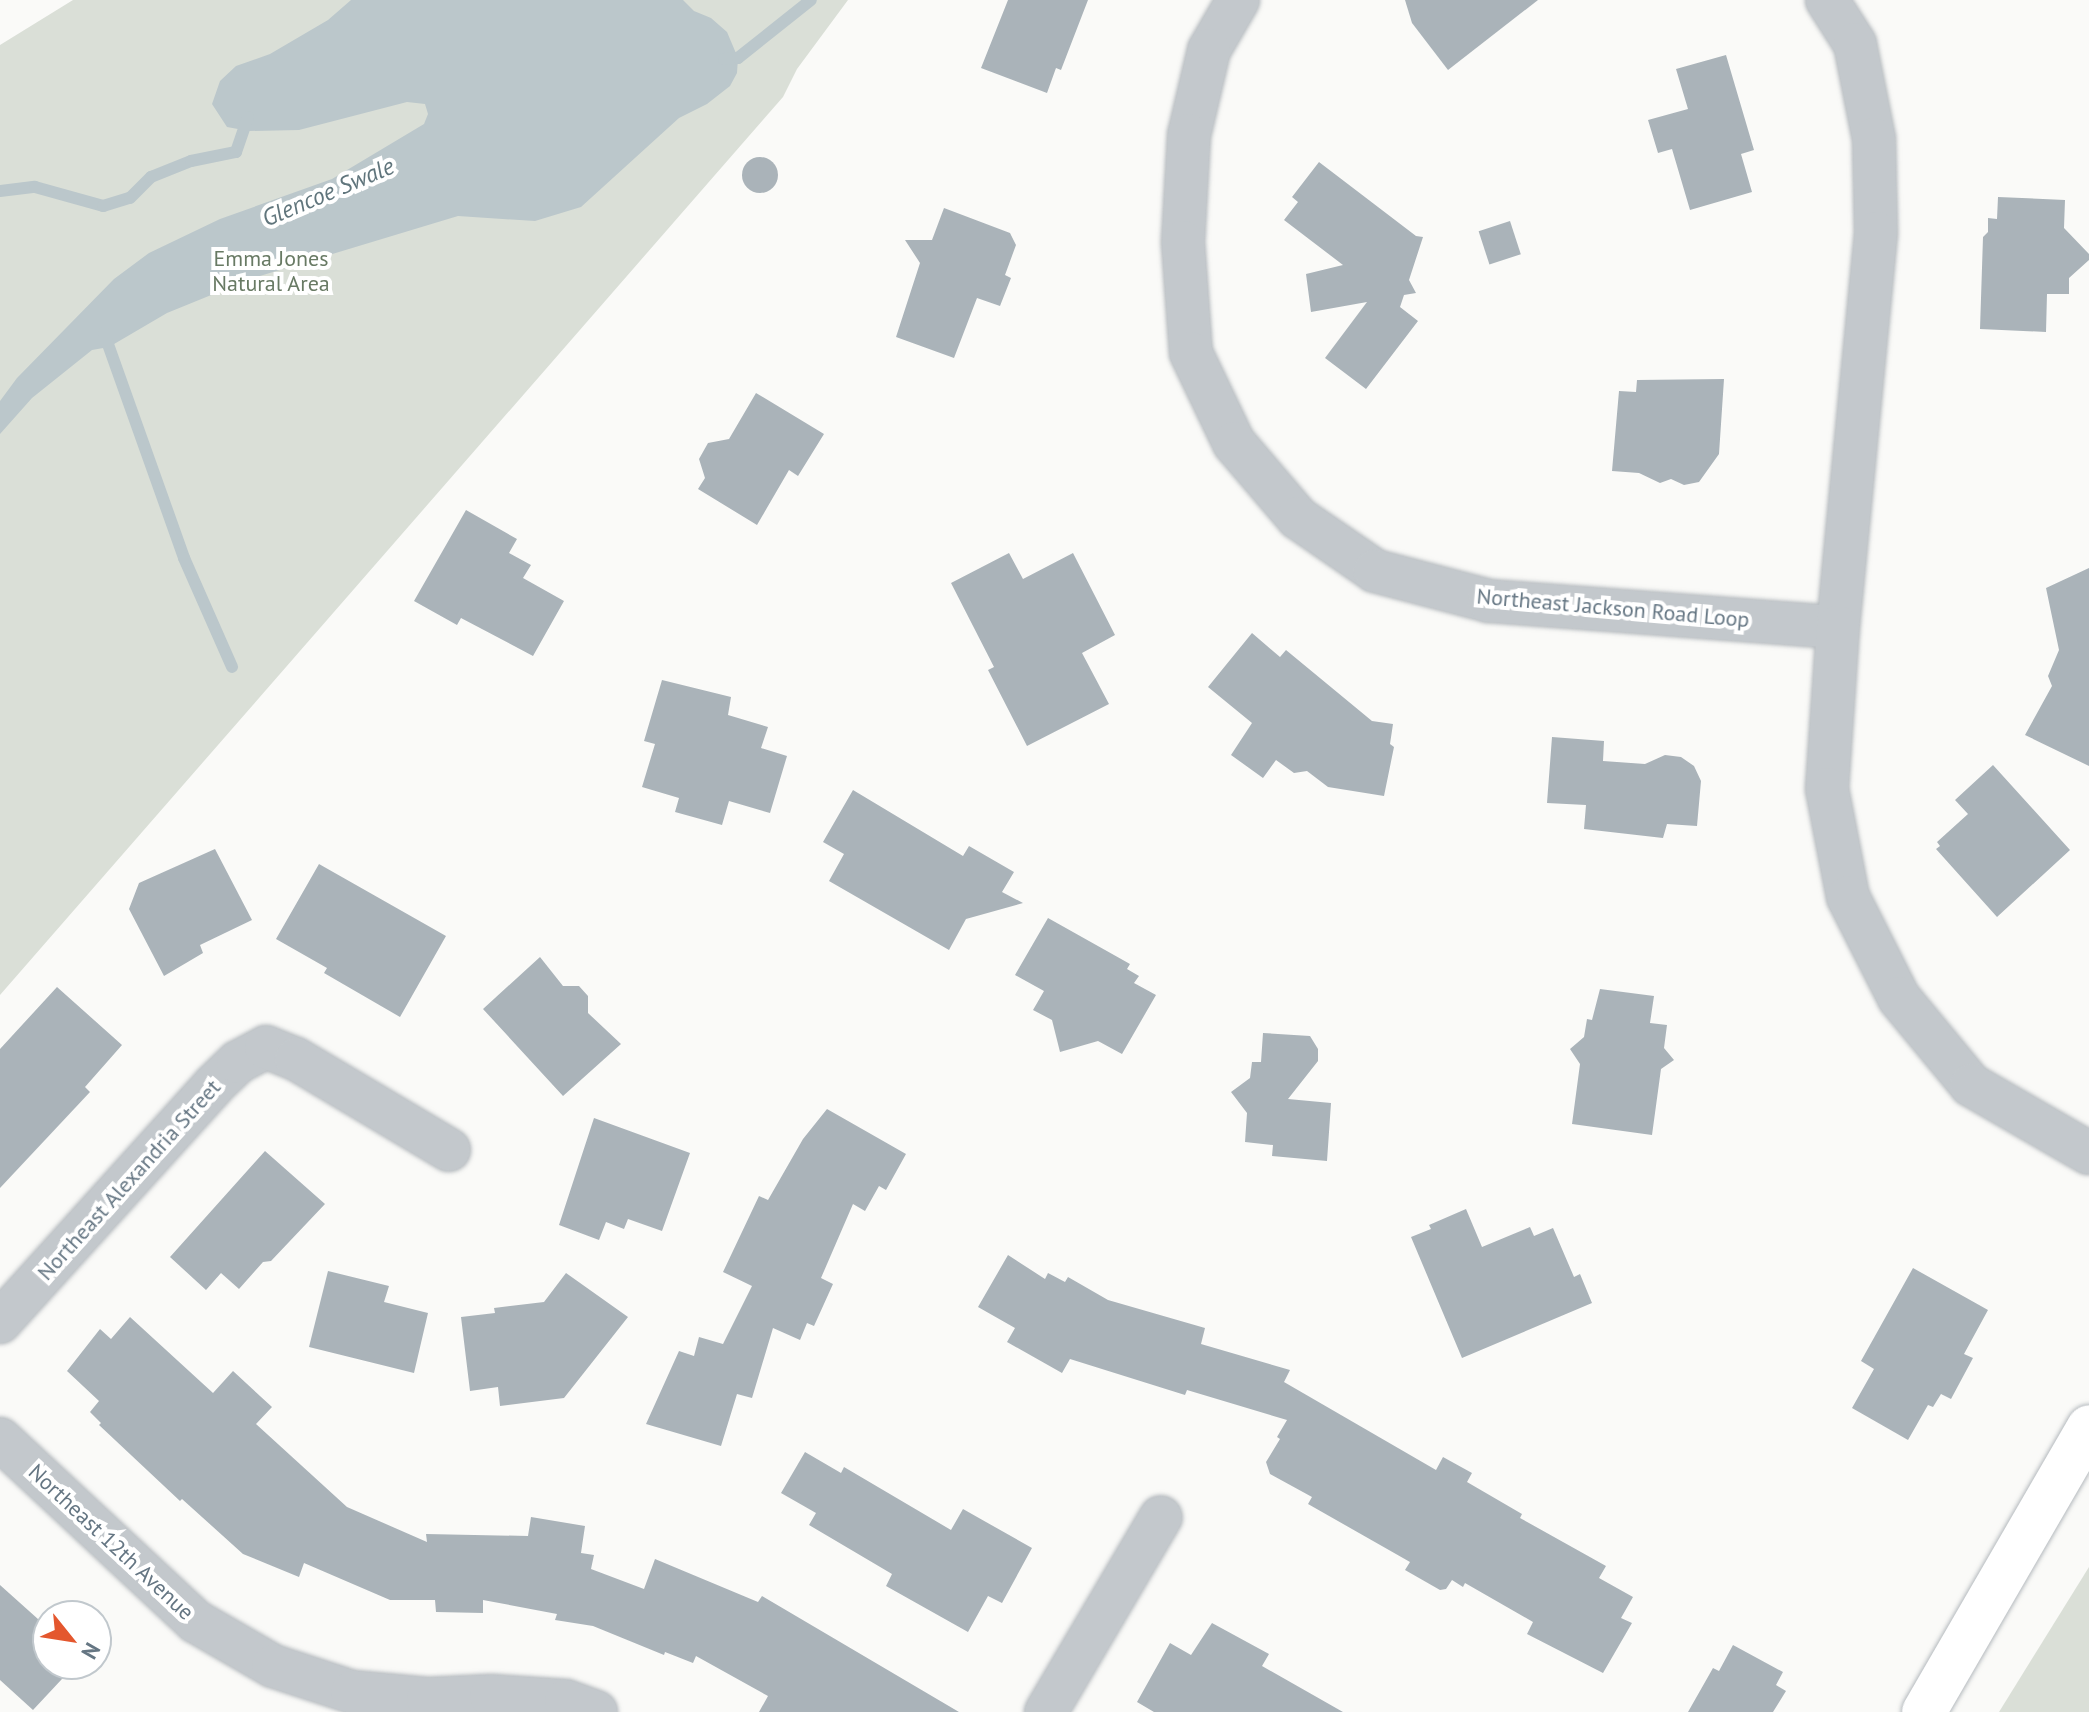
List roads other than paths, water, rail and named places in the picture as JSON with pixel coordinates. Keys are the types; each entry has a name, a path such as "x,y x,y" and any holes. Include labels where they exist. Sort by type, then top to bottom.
{"main road":[{"path":"1924,1712 2089,1427"}],"street":[{"name":"Northeast Jackson Road Loop","path":"1238,0 1209,50 1189,135 1183,242 1191,353 1234,443 1298,518 1375,571 1489,601 1838,627"},
{"path":"1827,0 1855,44 1874,139 1876,233 1838,627 1827,789 1848,897 1899,998 1971,1085 2089,1153"},
{"name":"Northeast Alexandria Street","path":"0,1322 214,1085 238,1062 266,1047 296,1059 449,1150"},
{"name":"Northeast 12th Avenue","path":"0,1439 195,1621 273,1666 352,1692 427,1705 491,1696 566,1701 596,1712"},
{"path":"1046,1712 1161,1517"}],"water":[{"path":"351,0 683,0 694,11 711,18 727,32 738,58 737,73 730,86 707,104 679,118 581,207 535,221 458,216 253,278 167,313 109,347 92,350 32,398 0,434 0,401 17,378 114,279 149,253 220,219 332,179 424,124 428,114 425,104 407,102 299,130 249,131 227,127 212,104 220,81 236,66 270,54 328,20"}],"waterway":[{"name":"Glencoe Swale","path":"724,59 738,58 811,0"},
{"path":"0,191 35,187 103,206 130,198 151,177 191,161 236,152 248,117"},
{"path":"104,333 184,558 232,667"}],"park label":[{"name":"Emma Jones Natural Area","path":"271,270"}]}
